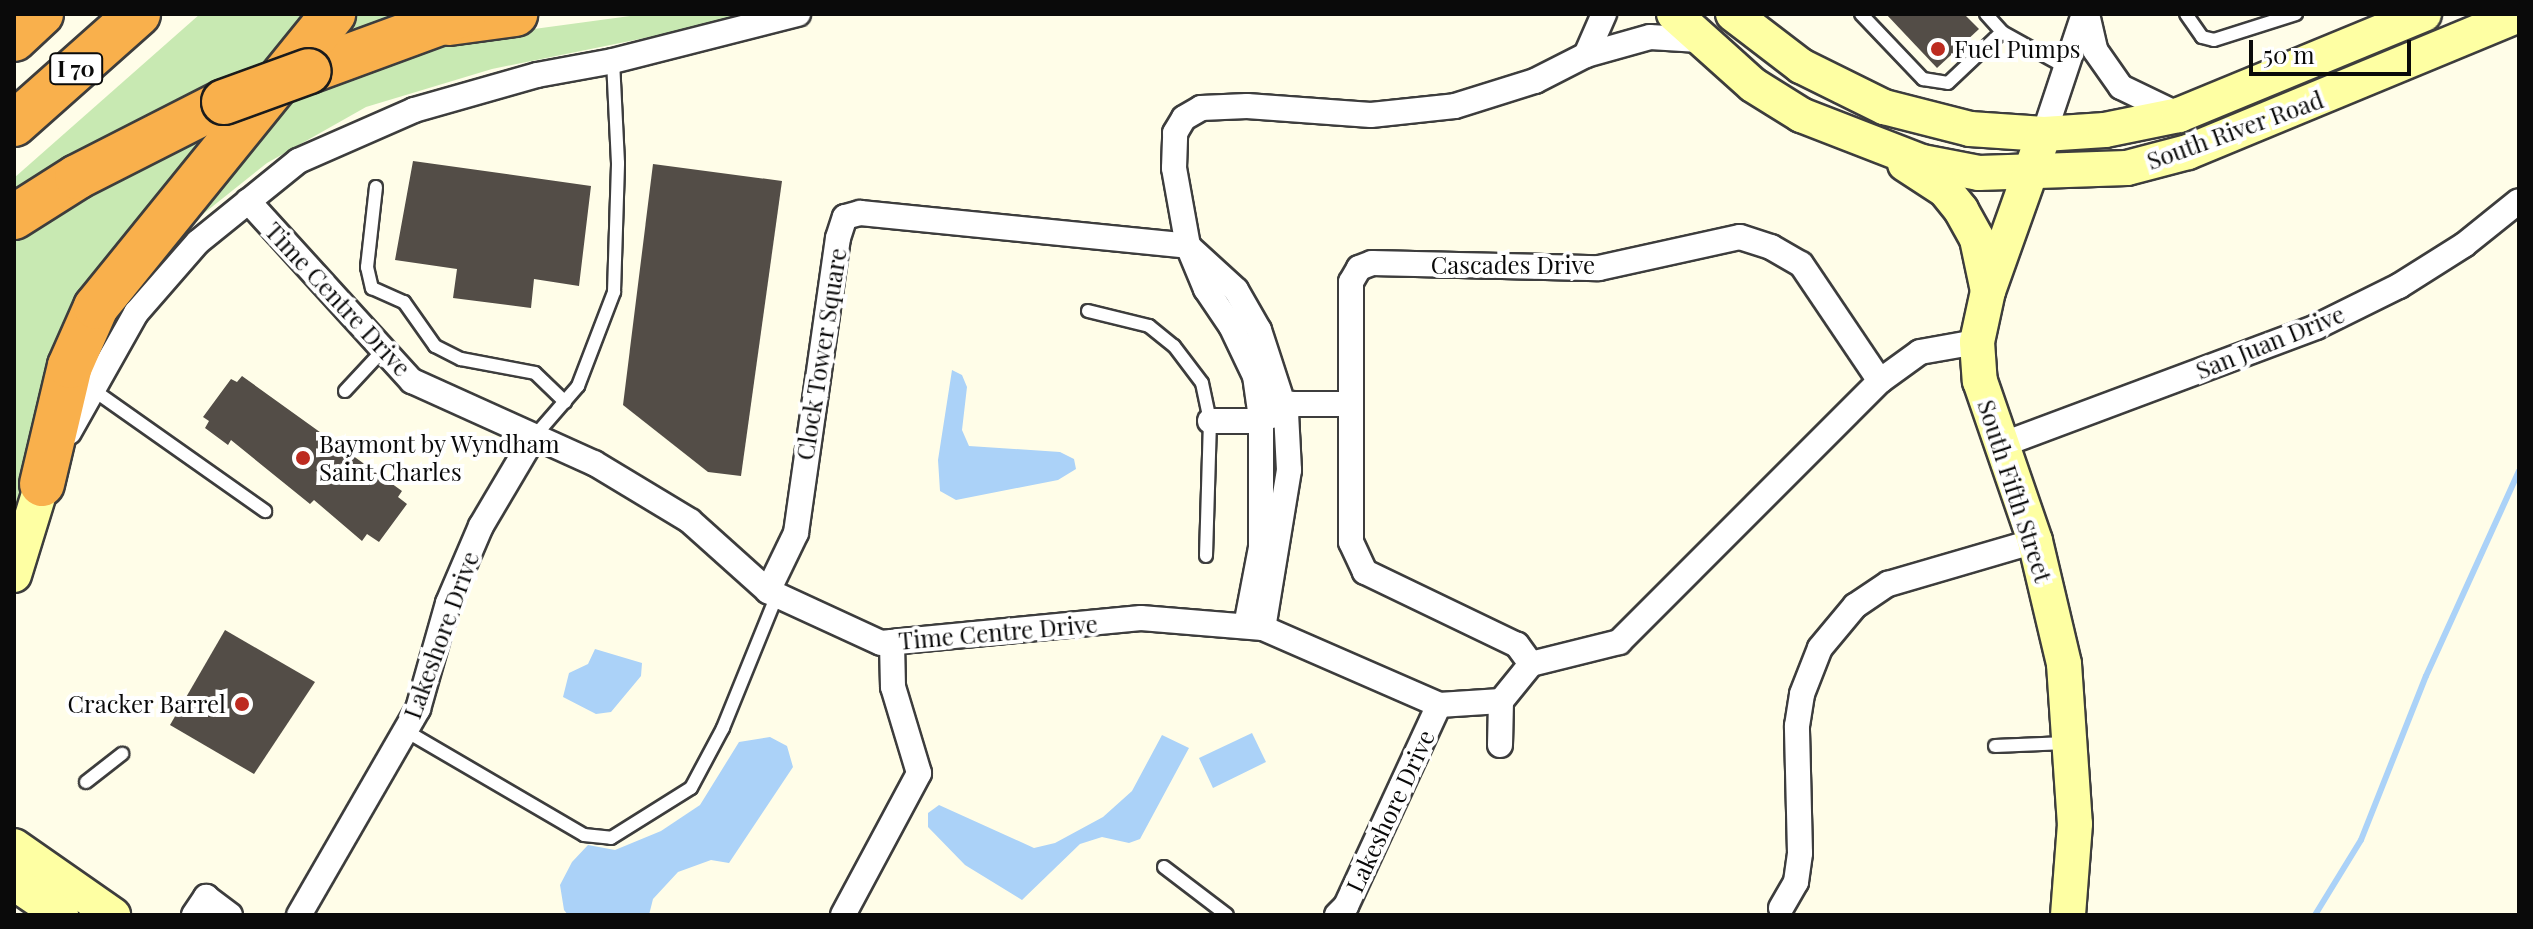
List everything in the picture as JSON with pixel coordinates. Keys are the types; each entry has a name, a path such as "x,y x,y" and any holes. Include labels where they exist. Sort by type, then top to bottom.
{"highway":[{"name":"I 70","path":"14,39 41,14"},
{"name":"I 70","path":"14,124 138,14"},
{"path":"42,484 70,366 96,307 333,14"},
{"path":"14,217 90,169 224,102 456,18 515,14"}],"main road":[{"path":"1674,14 1699,40 1753,85 1801,115 1881,148 1979,173 2031,171"},
{"path":"1733,14 1801,66 1884,107 1970,129 2044,134"},
{"name":"South River Road","path":"2044,134 2105,130 2179,115 2424,14"},
{"name":"South River Road","path":"2031,171 2127,168 2188,152 2519,15"},
{"name":"South Fifth Street","path":"2044,134 1988,291 1977,342 1980,381 2035,541 2064,664 2075,824 2068,915"},
{"path":"1881,148 1945,190 1961,210 1977,239 1988,291"},
{"path":"14,575 42,484"},
{"path":"14,846 113,915"},
{"path":"14,883 61,915"}],"street":[{"path":"42,484 136,313 198,242 298,161 414,110 537,75 613,61 798,14"},
{"path":"1586,55 1604,14"},
{"path":"2044,134 2086,14"},
{"path":"2086,14 2095,50 2121,87 2179,115"},
{"path":"1254,627 1261,547 1261,418 1255,376 1231,326 1206,289 1188,246 1174,168 1175,133 1184,118 1201,108 1371,115 1455,106 1535,81 1586,55 1650,37 1699,40"},
{"name":"Time Centre Drive","path":"248,201 412,381 594,463 690,521 772,593 881,643 1141,618 1254,627 1439,705 1501,701"},
{"name":"San Juan Drive","path":"2001,445 2316,327 2399,286 2464,245 2519,201"},
{"name":"Clock Tower Square","path":"772,593 796,533 812,395 845,217 860,213 1188,246"},
{"name":"Cascades Drive","path":"1531,664 1517,645 1365,572 1351,542 1351,282 1359,268 1372,263 1599,268 1740,237 1801,264 1880,381"},
{"path":"1188,246 1236,290 1259,330 1286,413 1289,470 1254,627"},
{"path":"1500,745 1501,701 1531,664 1619,642 1880,381 1920,352 1977,342"},
{"path":"1210,421 1286,413 1292,404 1349,404"},
{"name":"Lakeshore Drive","path":"299,915 418,709 448,603 481,526 533,438"},
{"path":"1781,908 1796,882 1800,853 1797,726 1802,694 1820,648 1855,606 1888,584 2035,541"},
{"path":"843,915 919,773 893,687 892,642"},
{"name":"Lakeshore Drive","path":"1337,915 1346,906 1439,705"},
{"path":"194,915 206,897 230,915"}],"lane":[{"path":"1861,14 1923,79 1948,83 2002,32"},
{"path":"1986,14 2002,32 2067,68"},
{"path":"2186,14 2202,37 2214,40 2296,14"},
{"path":"533,438 578,386 614,292 618,163 613,61"},
{"path":"376,187 367,267 372,288 404,302 435,346 461,359 535,373 565,402"},
{"path":"1088,311 1149,326 1174,346 1202,383 1210,421 1206,556"},
{"path":"345,391 384,349"},
{"path":"92,389 265,511"},
{"path":"406,731 584,835 611,838 691,788 723,728 772,593"},
{"path":"1995,746 2069,743"},
{"path":"86,782 122,754"},
{"path":"1164,867 1227,915"}],"green space":[{"path":"200,14 314,14 266,71 14,200 14,178"},
{"path":"357,14 422,14 336,41"},
{"path":"645,14 763,14 492,69 366,107 267,163 188,226 288,91 468,38"},
{"path":"230,112 52,359 14,525 14,228"}],"water":[{"path":"952,370 962,375 967,387 962,430 969,446 1060,452 1074,459 1076,469 1058,480 956,500 940,491 938,460"},
{"path":"595,649 642,663 641,676 611,712 596,714 563,697 569,673 588,664"},
{"path":"1252,733 1266,762 1213,788 1199,758"},
{"path":"1162,735 1189,748 1140,839 1129,843 1102,837 1080,844 1022,900 965,865 928,827 928,813 939,805 1034,848 1055,843 1103,817 1132,791"},
{"path":"770,737 787,746 793,767 729,863 711,860 678,872 653,899 649,915 568,915 564,910 560,885 572,862 588,845 615,850 661,831 700,805 739,742"}],"building":[{"name":"Fuel Pumps","path":"1886,14 1964,14 1979,29 1937,68"},
{"path":"413,161 591,186 579,286 534,279 531,308 453,298 457,269 395,260"},
{"path":"653,164 782,181 741,476 708,472 623,405"},
{"name":"Baymont by Wyndham Saint Charles","path":"242,376 402,491 398,497 407,504 379,542 367,534 362,541 314,500 310,504 231,440 228,445 205,428 209,421 203,417 231,379 237,382"},
{"name":"Cracker Barrel","path":"225,630 315,682 254,774 170,725"}],"waterway":[{"path":"2315,915 2361,840 2426,676 2519,471"}],"place":[{"name":"Fuel Pumps","path":"1938,49"},
{"name":"Baymont by Wyndham Saint Charles","path":"303,458"},
{"name":"Cracker Barrel","path":"242,704"}]}
